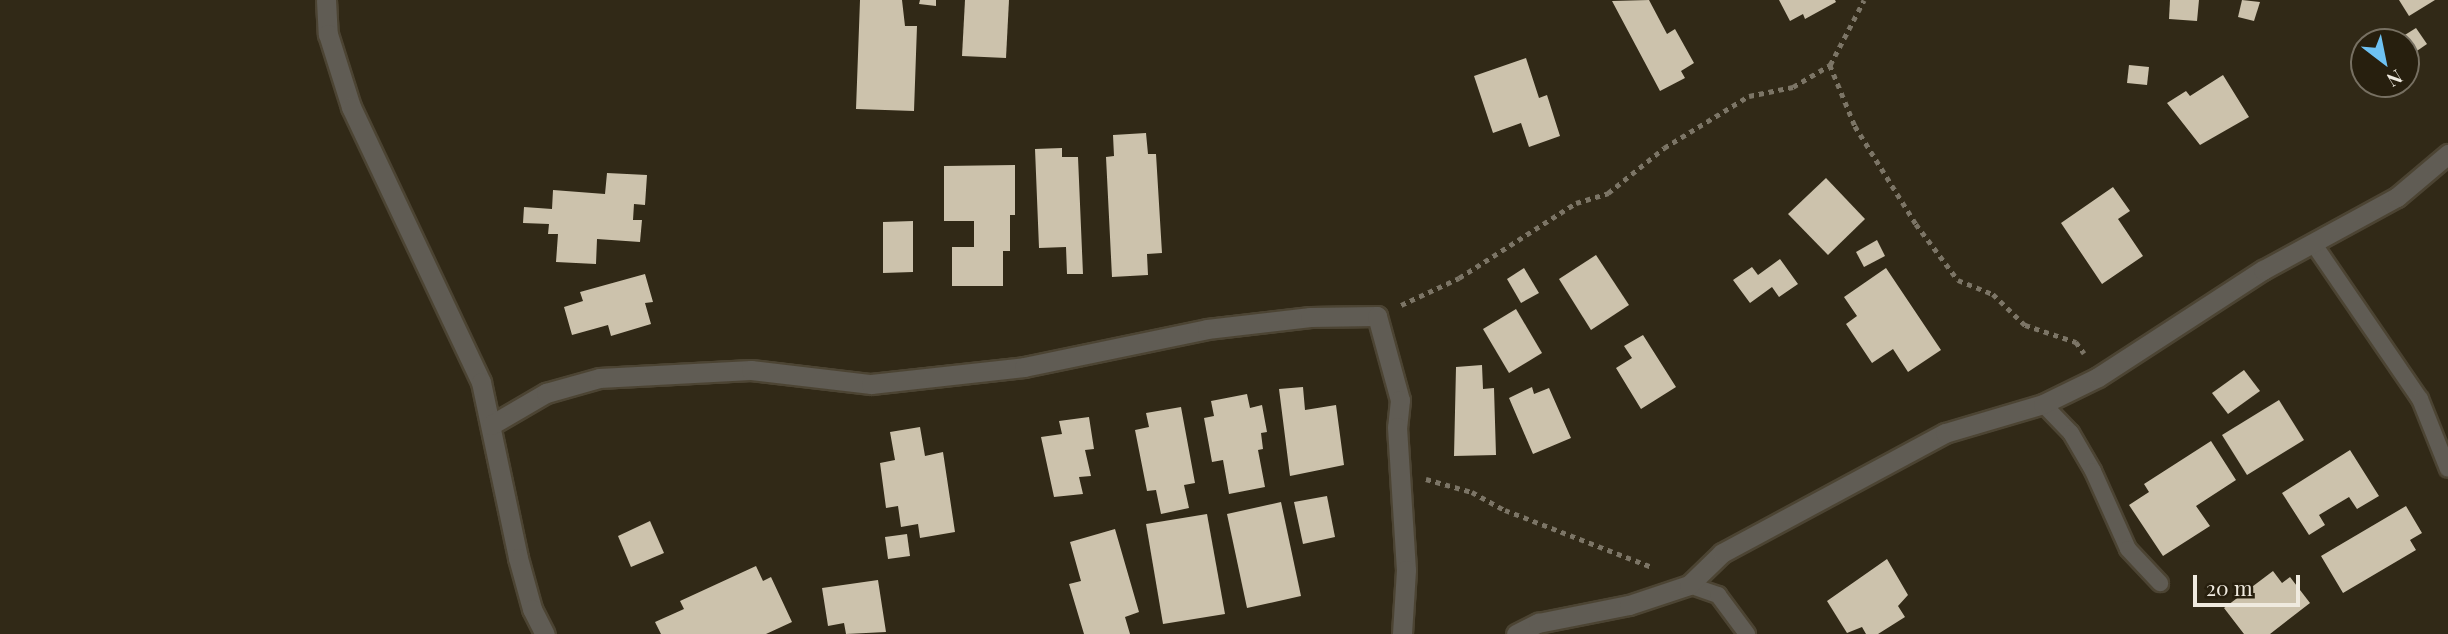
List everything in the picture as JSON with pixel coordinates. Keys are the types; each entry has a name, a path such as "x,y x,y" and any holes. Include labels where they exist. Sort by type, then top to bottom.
{"street":[{"path":"326,0 333,55 351,107 481,382 518,558 532,609 545,634"},
{"path":"1516,634 1538,623 1629,606 1689,585 1722,553 1945,433 2043,404 2098,377 2263,270 2397,197 2448,154"},
{"path":"491,425 546,393 599,379 751,370 871,384 1024,367 1207,329 1310,317 1377,316 1400,400 1399,470 1406,570 1402,634"}],"lane":[{"path":"2313,243 2420,399 2448,469"},
{"path":"2043,404 2071,433 2094,471 2128,549 2160,583"},
{"path":"1689,585 1718,595 1747,634"}],"path":[{"path":"1377,316 1459,278 1576,202 1608,192 1664,148 1749,96 1793,88 1830,65 1864,0"},
{"path":"1830,65 1855,126 1916,225 1958,280 1993,295 2025,325 2076,342 2098,377"},
{"path":"1399,470 1472,492 1505,510 1619,551"}],"building":[{"path":"860,0 902,0 905,26 917,26 914,111 856,109"},
{"path":"920,0 936,0 936,6 919,4"},
{"path":"965,0 1009,0 1006,58 962,56"},
{"path":"1649,0 1667,34 1675,29 1694,63 1681,71 1685,78 1660,91 1612,1"},
{"path":"1779,0 1836,2 1805,19 1803,14 1790,21"},
{"path":"2170,0 2199,0 2197,21 2169,19"},
{"path":"2242,0 2260,2 2254,21 2238,17"},
{"path":"2399,0 2435,0 2409,16"},
{"path":"2420,34 2427,44 2420,49"},
{"path":"1526,58 1539,98 1547,95 1560,136 1529,147 1521,123 1493,133 1474,76"},
{"path":"2129,65 2149,67 2147,85 2127,83"},
{"path":"2223,75 2249,117 2200,145 2167,103 2186,91 2190,96"},
{"path":"1146,133 1148,154 1156,154 1162,253 1147,254 1148,275 1112,277 1106,157 1114,156 1113,135"},
{"path":"1062,148 1062,157 1078,157 1083,274 1067,274 1066,247 1039,248 1035,149"},
{"path":"1015,165 1015,215 1010,215 1010,251 1003,251 1003,286 952,286 952,247 974,247 974,221 944,221 944,166"},
{"path":"607,173 647,175 645,205 634,204 633,220 642,220 640,242 597,239 596,264 556,262 558,234 548,234 549,224 523,223 524,207 552,209 553,190 605,194"},
{"path":"1826,178 1865,219 1828,255 1788,214"},
{"path":"2113,187 2130,211 2118,219 2143,256 2102,284 2061,223"},
{"path":"913,221 913,272 883,273 883,222"},
{"path":"1877,240 1885,256 1864,267 1856,252"},
{"path":"1596,255 1629,305 1591,330 1559,279"},
{"path":"1780,259 1798,284 1779,297 1772,287 1750,303 1733,280 1752,267 1758,275"},
{"path":"1524,268 1539,293 1521,303 1507,279"},
{"path":"1886,268 1941,350 1908,372 1893,349 1872,363 1846,324 1857,316 1844,297"},
{"path":"645,274 653,302 645,303 651,324 611,336 608,325 572,335 564,307 583,301 580,292"},
{"path":"1516,309 1542,353 1509,373 1483,329"},
{"path":"1643,335 1676,387 1641,409 1616,368 1632,358 1624,346"},
{"path":"1482,365 1483,389 1494,388 1496,455 1454,456 1456,367"},
{"path":"2244,370 2260,391 2228,414 2212,393"},
{"path":"1303,387 1305,410 1336,405 1344,465 1290,476 1279,389"},
{"path":"1532,387 1534,394 1549,388 1571,438 1533,454 1509,398"},
{"path":"1247,394 1250,408 1262,405 1267,432 1261,433 1263,449 1258,450 1265,487 1229,494 1223,460 1212,462 1204,418 1214,416 1211,401"},
{"path":"2279,400 2304,440 2247,475 2222,435"},
{"path":"1181,407 1195,483 1184,485 1189,508 1161,514 1156,490 1147,491 1135,430 1149,427 1146,413"},
{"path":"1089,417 1094,449 1085,450 1091,476 1079,477 1083,494 1054,497 1041,437 1062,434 1059,421"},
{"path":"920,427 925,456 943,452 955,532 920,538 918,524 901,527 898,506 886,508 880,463 895,460 890,432"},
{"path":"2211,441 2236,480 2196,506 2210,526 2163,556 2129,505 2149,492 2144,484"},
{"path":"2350,450 2379,496 2357,509 2349,497 2319,515 2325,525 2309,535 2282,493"},
{"path":"1327,496 1335,537 1303,544 1294,502"},
{"path":"1281,502 1301,596 1247,608 1227,514"},
{"path":"2406,506 2422,533 2410,540 2416,550 2343,593 2321,556"},
{"path":"1207,514 1225,614 1163,624 1146,524"},
{"path":"650,521 664,553 631,567 618,536"},
{"path":"1115,529 1139,612 1125,617 1130,634 1084,634 1069,584 1081,581 1070,542"},
{"path":"907,534 910,556 888,559 885,537"},
{"path":"1887,559 1908,595 1898,606 1905,617 1878,634 1866,634 1862,627 1847,633 1827,601"},
{"path":"756,566 763,581 771,577 792,622 766,634 661,634 655,622 684,609 680,601"},
{"path":"2273,571 2282,583 2290,577 2310,603 2270,634 2244,634 2224,608"},
{"path":"878,580 886,632 846,634 844,623 828,626 822,588"}]}
